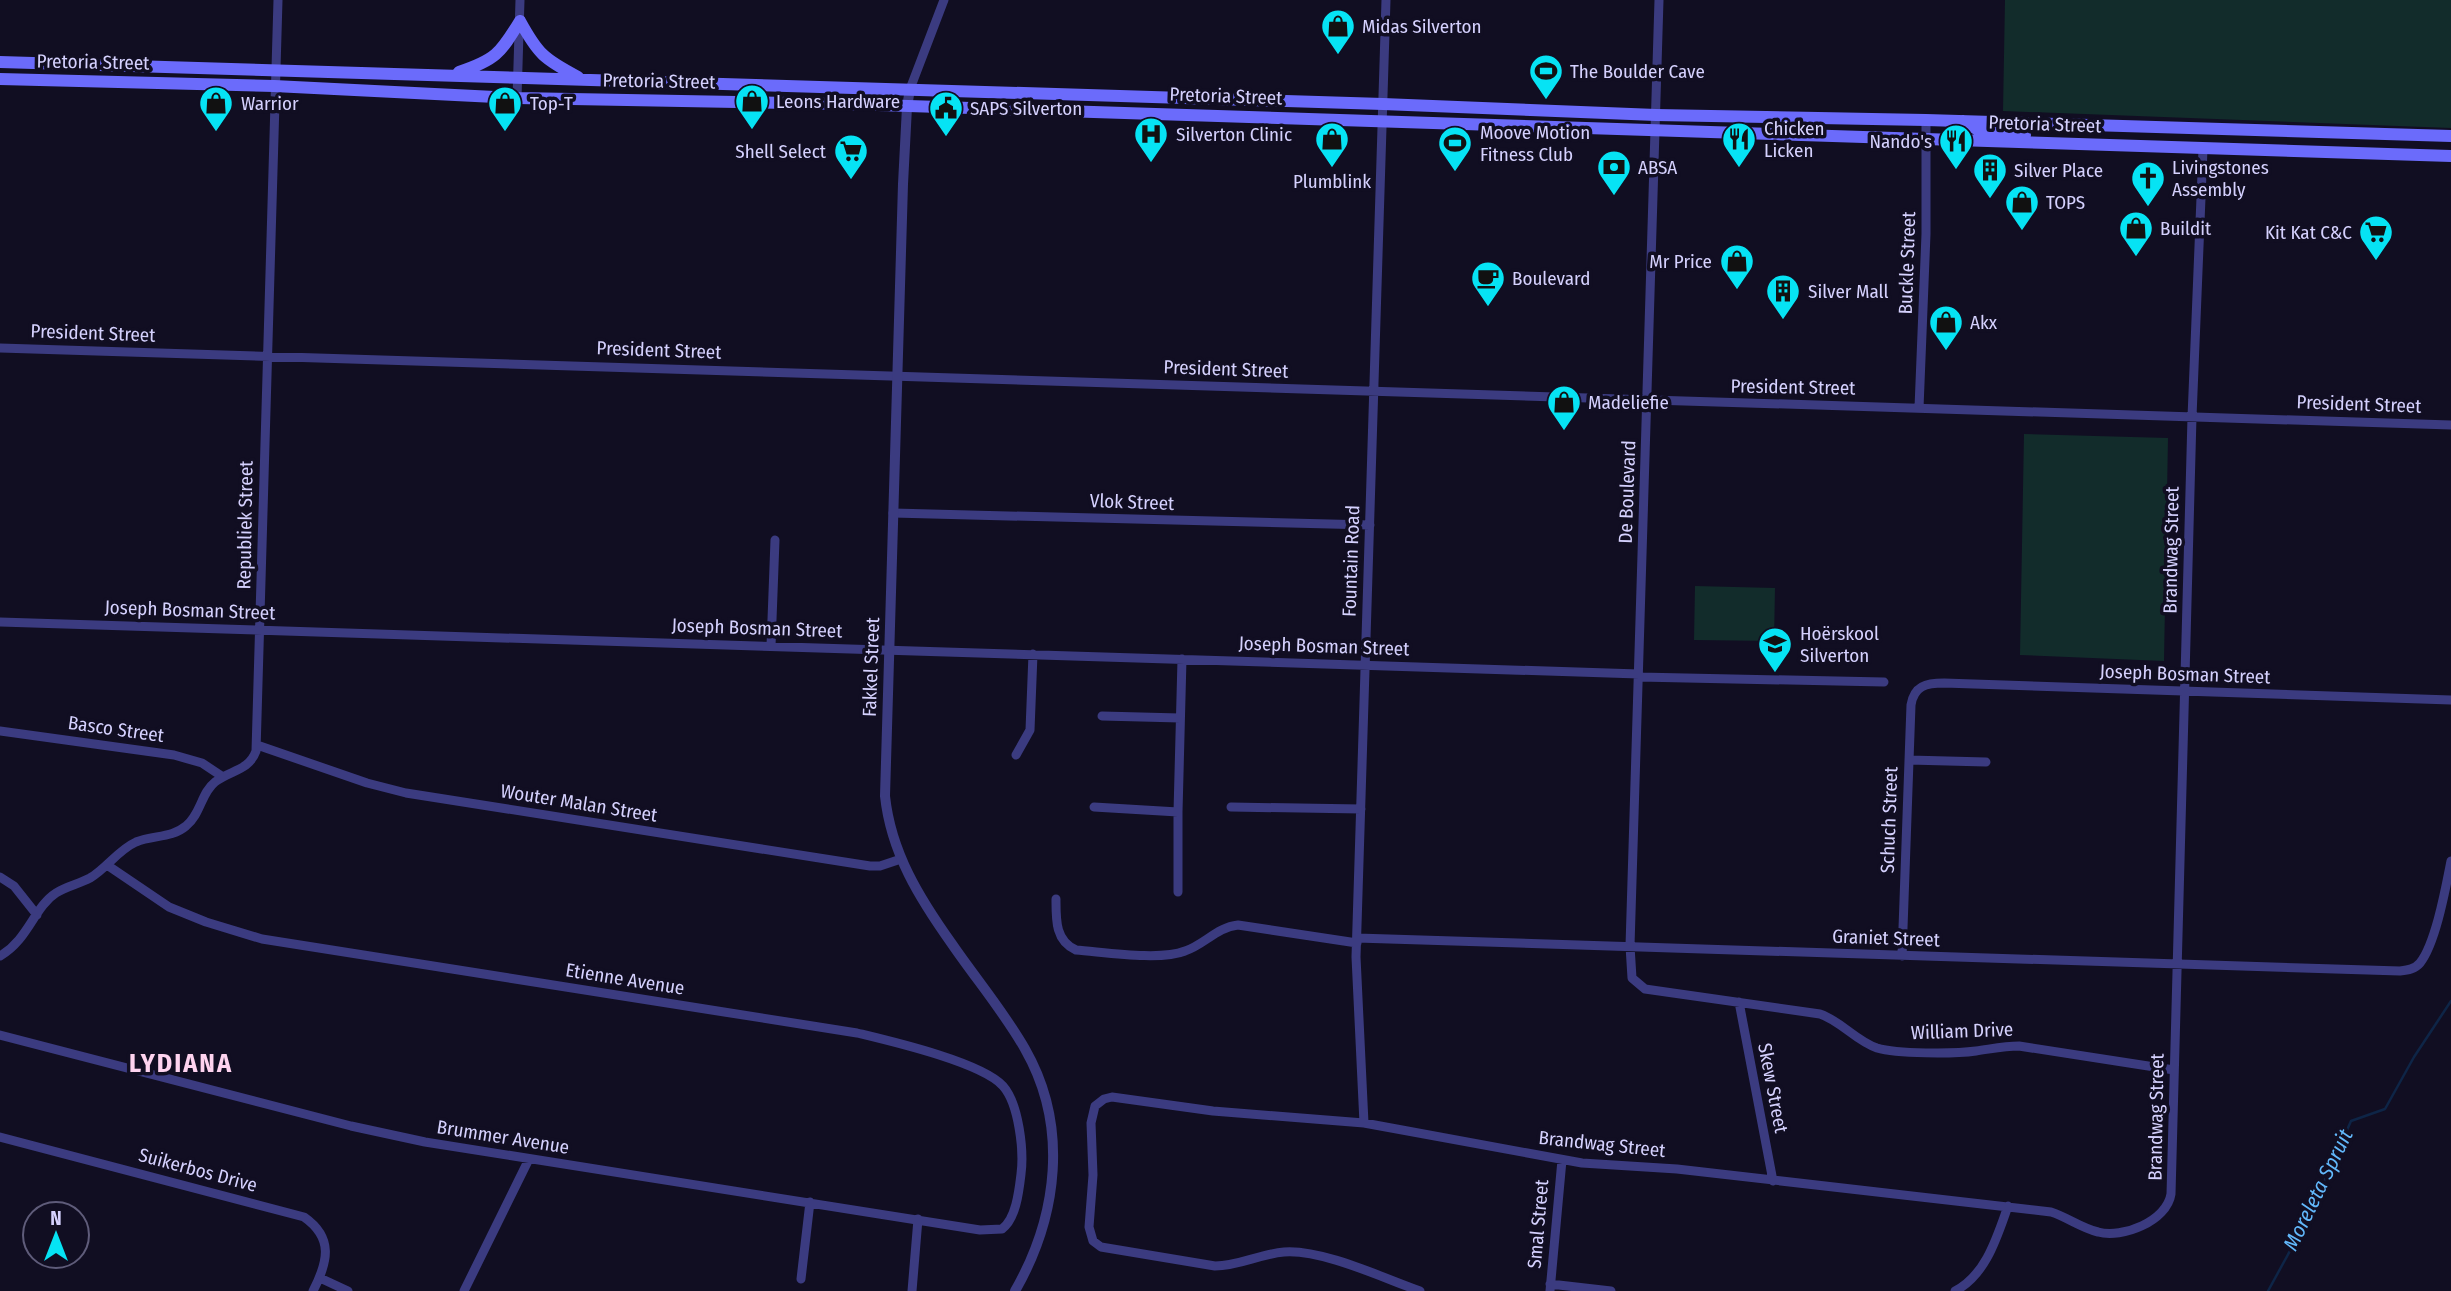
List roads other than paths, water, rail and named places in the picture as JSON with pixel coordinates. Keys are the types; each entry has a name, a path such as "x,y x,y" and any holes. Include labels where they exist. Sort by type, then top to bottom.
{"main road":[{"path":"452,75 496,56 520,20 540,54 554,65 584,80"},
{"name":"Pretoria Street","path":"0,62 1383,104 1656,115 1926,120 2451,136"},
{"name":"Pretoria Street","path":"0,79 274,86 517,98 1382,120 2451,156"},
{"path":"1962,121 1980,131 2108,138 2118,141 2121,146"}],"street":[{"name":"Republiek Street","path":"257,745 278,0"},
{"path":"517,98 520,0"},
{"name":"Fakkel Street","path":"944,0 910,89 906,107 885,796 901,859 926,908 1026,1050 1048,1108 1054,1158 1051,1200 1041,1238 1015,1291"},
{"name":"Fountain Road","path":"1364,1123 1357,940 1385,0"},
{"name":"De Boulevard","path":"1636,984 1630,973 1630,946 1659,0"},
{"name":"Buckle Street","path":"1919,408 1926,120"},
{"name":"Brandwag Street","path":"1420,1291 1308,1254 1283,1252 1232,1265 1215,1266 1109,1250 1098,1245 1092,1238 1089,1225 1093,1175 1091,1123 1094,1108 1100,1101 1120,1098 1213,1111 1364,1123 1581,1163 1677,1169 2051,1212 2102,1233 2141,1225 2160,1213 2170,1201 2192,417 2203,149"},
{"name":"President Street","path":"0,348 897,374 1647,401 2451,425"},
{"name":"Vlok Street","path":"893,513 1370,525"},
{"path":"771,646 775,540"},
{"name":"Joseph Bosman Street","path":"0,622 1884,682"},
{"path":"1016,755 1030,730 1033,654"},
{"path":"1178,892 1182,659"},
{"name":"Joseph Bosman Street","path":"1919,688 1928,683 1944,683 2451,700"},
{"name":"Schuch Street","path":"1902,956 1912,700 1919,688"},
{"path":"1102,716 1181,718"},
{"name":"Basco Street","path":"0,731 174,755 202,763 223,777"},
{"path":"0,956 20,940 51,896 89,878 138,841 172,834 185,827 194,817 209,788 223,777 247,765 254,757 257,745"},
{"name":"Wouter Malan Street","path":"257,745 367,783 417,795 870,866 880,866 901,859"},
{"path":"1909,761 1986,762"},
{"path":"1094,807 1178,812"},
{"path":"1231,807 1361,809"},
{"name":"Graniet Street","path":"1056,899 1056,920 1060,936 1069,947 1076,950 1155,955 1180,953 1227,927 1238,925 1357,940 1630,946 2395,971 2414,968 2420,963 2430,943 2451,860"},
{"name":"Etienne Avenue","path":"107,865 169,907 206,922 262,939 857,1033 907,1045 984,1072 1002,1085 1011,1100 1022,1150 1021,1180 1007,1225"},
{"path":"0,877 14,886 37,915"},
{"name":"William Drive","path":"1636,984 1645,989 1820,1014 1873,1046 1885,1050 1973,1051 1998,1046 2020,1046 2174,1070"},
{"name":"Skew Street","path":"1739,1002 1773,1181"},
{"name":"Brummer Avenue","path":"0,1035 390,1135 989,1231 1002,1229 1007,1225"},
{"name":"Suikerbos Drive","path":"0,1137 298,1214 314,1224 324,1241 326,1257 313,1291"},
{"path":"464,1291 529,1159"},
{"name":"Smal Street","path":"1550,1288 1562,1160"},
{"path":"801,1279 810,1202"},
{"path":"1955,1291 1969,1283 1981,1269 2008,1206"},
{"path":"912,1291 918,1219"},
{"path":"320,1278 348,1291"},
{"path":"1550,1288 1611,1291"}],"waterway":[{"name":"Moreleta Spruit","path":"2268,1291 2308,1218 2351,1121 2385,1109 2414,1057 2451,1001"}],"place":[{"name":"Midas Silverton","path":"1338,56"},
{"name":"The Boulder Cave","path":"1546,101"},
{"name":"Leons Hardware","path":"752,131"},
{"name":"Warrior","path":"216,133"},
{"name":"Top-T","path":"505,133"},
{"name":"SAPS Silverton","path":"946,138"},
{"name":"Silverton Clinic","path":"1151,164"},
{"name":"Plumblink","path":"1332,169"},
{"name":"Chicken Licken","path":"1739,169"},
{"name":"Nando's","path":"1956,171"},
{"name":"Moove Motion Fitness Club","path":"1455,173"},
{"name":"Shell Select","path":"851,181"},
{"name":"ABSA","path":"1614,197"},
{"name":"Silver Place","path":"1990,200"},
{"name":"Livingstones Assembly","path":"2148,208"},
{"name":"TOPS","path":"2022,232"},
{"name":"Buildit","path":"2136,258"},
{"name":"Kit Kat C&C","path":"2376,262"},
{"name":"Mr Price","path":"1737,291"},
{"name":"Boulevard","path":"1488,308"},
{"name":"Silver Mall","path":"1783,321"},
{"name":"Akx","path":"1946,352"},
{"name":"Madeliefie","path":"1564,432"},
{"name":"Hoërskool Silverton","path":"1775,674"}],"district":[{"name":"LYDIANA","path":"181,1063"}]}
